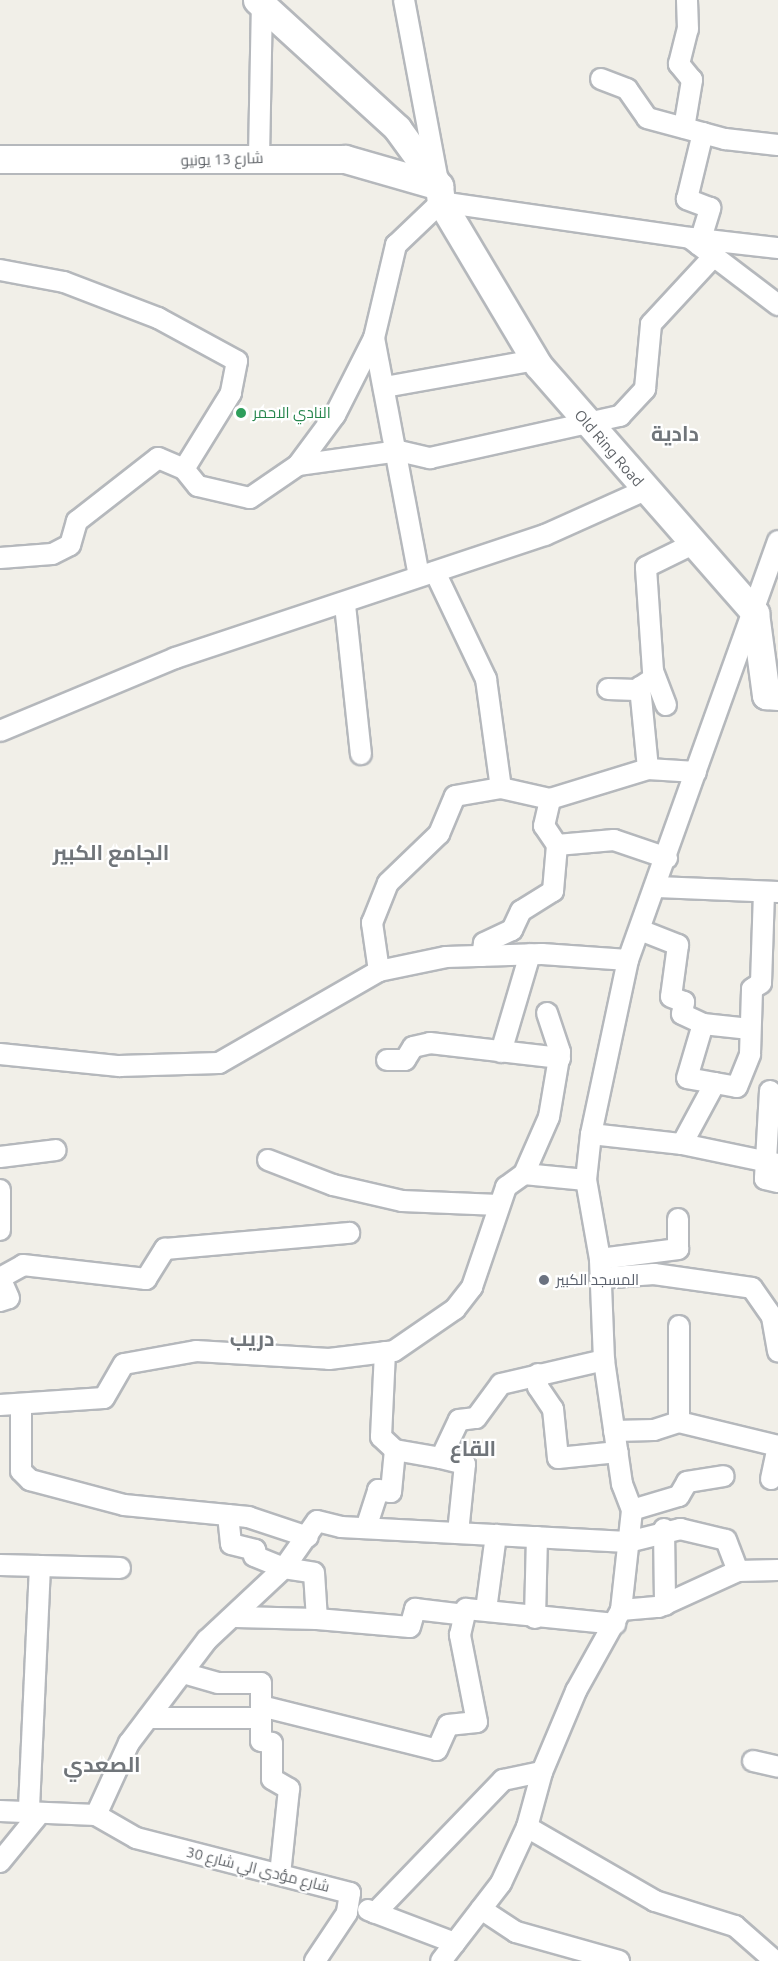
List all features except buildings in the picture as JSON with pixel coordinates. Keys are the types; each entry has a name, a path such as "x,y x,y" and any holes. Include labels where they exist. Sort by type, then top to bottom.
{"street":[{"path":"404,0 440,194"},
{"path":"298,465 399,451 430,458 620,416 645,389 651,324 701,245 710,208 687,199 693,131 692,80 679,64 688,29 687,0"},
{"path":"259,1 259,157"},
{"name":"Old Ring Road","path":"259,1 397,128 440,194 535,360 691,545 755,613"},
{"path":"601,79 627,89 647,118 693,131 778,144"},
{"name":"شارع 13 يونيو","path":"0,159 106,163 259,157 345,159 440,194"},
{"path":"440,194 701,245 778,248"},
{"path":"0,558 52,554 70,546 77,521 158,458 184,470 198,486 250,498 298,465 335,415 374,338 396,245 440,194"},
{"path":"701,245 778,305"},
{"path":"0,270 64,282 158,318 237,361 231,393 184,470"},
{"path":"374,338 427,574 486,680 501,788"},
{"path":"385,387 535,360"},
{"path":"0,731 175,658 345,606 427,574 545,535 645,490"},
{"path":"441,1961 501,1883 527,1827 542,1772 576,1691 618,1617 632,1510 614,1431 604,1360 600,1269 586,1180 591,1134 628,960 755,613 778,541"},
{"path":"648,769 646,567 691,545"},
{"path":"345,606 361,754"},
{"path":"755,613 766,695 778,696"},
{"path":"608,689 648,682"},
{"path":"648,682 666,705"},
{"path":"379,971 372,923 388,883 439,834 455,796 501,788 550,799 648,769 696,772"},
{"path":"482,956 484,943 512,930 521,911 553,891 556,845 544,826 550,799"},
{"path":"556,845 614,840 667,858"},
{"path":"657,886 771,892 761,983 752,988 750,1054 737,1087"},
{"path":"640,930 678,945 671,997 684,1002 682,1014 703,1024 750,1029"},
{"path":"0,1054 119,1066 219,1063 379,971 482,956 530,954 628,960"},
{"path":"501,1052 530,954"},
{"path":"0,1405 21,1406 104,1398 124,1364 196,1351 329,1359 385,1352 455,1309 472,1287 506,1187 524,1174 549,1117 560,1058 547,1013"},
{"path":"703,1024 687,1078 774,1092 771,1164 765,1179 778,1182"},
{"path":"387,1060 405,1060 413,1047 430,1043 560,1058"},
{"path":"682,1144 715,1083"},
{"path":"591,1134 682,1144 771,1164"},
{"path":"0,1157 56,1150"},
{"path":"268,1160 333,1185 402,1201 500,1205"},
{"path":"524,1174 586,1180"},
{"path":"0,1190 0,1230"},
{"path":"600,1269 678,1249 678,1220"},
{"path":"0,1301 9,1298 0,1277 23,1265 146,1279 165,1250 349,1233"},
{"path":"600,1269 752,1288 772,1317 778,1351"},
{"path":"678,1326 679,1422"},
{"path":"385,1352 381,1437 395,1450 465,1464 458,1533"},
{"path":"441,1458 459,1420 476,1418 501,1384 604,1360"},
{"path":"538,1374 538,1387 553,1409 558,1458 618,1452"},
{"path":"21,1406 21,1471 30,1480 124,1505 228,1515 308,1537"},
{"path":"614,1431 654,1430 679,1422 778,1446 771,1479"},
{"path":"366,1528 378,1490 391,1492 395,1450"},
{"path":"632,1510 679,1496 687,1482 724,1476"},
{"path":"228,1515 231,1544 255,1550 254,1556 284,1568 314,1574 317,1618"},
{"path":"0,1811 96,1815 129,1743 207,1640 236,1617 284,1568 308,1537 317,1521 366,1528 628,1542 663,1529 726,1540 738,1571"},
{"path":"663,1529 665,1605"},
{"path":"486,1610 496,1535"},
{"path":"536,1618 537,1537"},
{"path":"0,1565 120,1568"},
{"path":"0,1862 35,1813 40,1566"},
{"path":"148,1718 261,1712 437,1750 448,1725 477,1722 460,1635 466,1609 536,1618 618,1617 665,1605 738,1571 778,1570"},
{"path":"236,1617 317,1618 410,1627 415,1609 465,1615"},
{"path":"183,1673 218,1683 261,1683 261,1741 272,1743 272,1779 289,1789 280,1875"},
{"path":"753,1761 778,1767"},
{"path":"375,1912 503,1780 542,1772"},
{"name":"شارع مؤدي الي شارع 30","path":"96,1815 136,1838 350,1893 347,1913"},
{"path":"527,1827 655,1901 735,1926 772,1960"},
{"path":"481,1909 516,1932 619,1961"},
{"path":"315,1961 347,1913 375,1912 455,1943"}],"place":[{"name":"النادي الاحمر","path":"241,413"},
{"name":"المسجد الكبير","path":"544,1280"}],"district":[{"name":"دادية","path":"675,433"},
{"name":"الجامع الكبير","path":"111,852"},
{"name":"دريب","path":"252,1338"},
{"name":"القاع","path":"473,1448"},
{"name":"الصعدي","path":"102,1764"}]}
